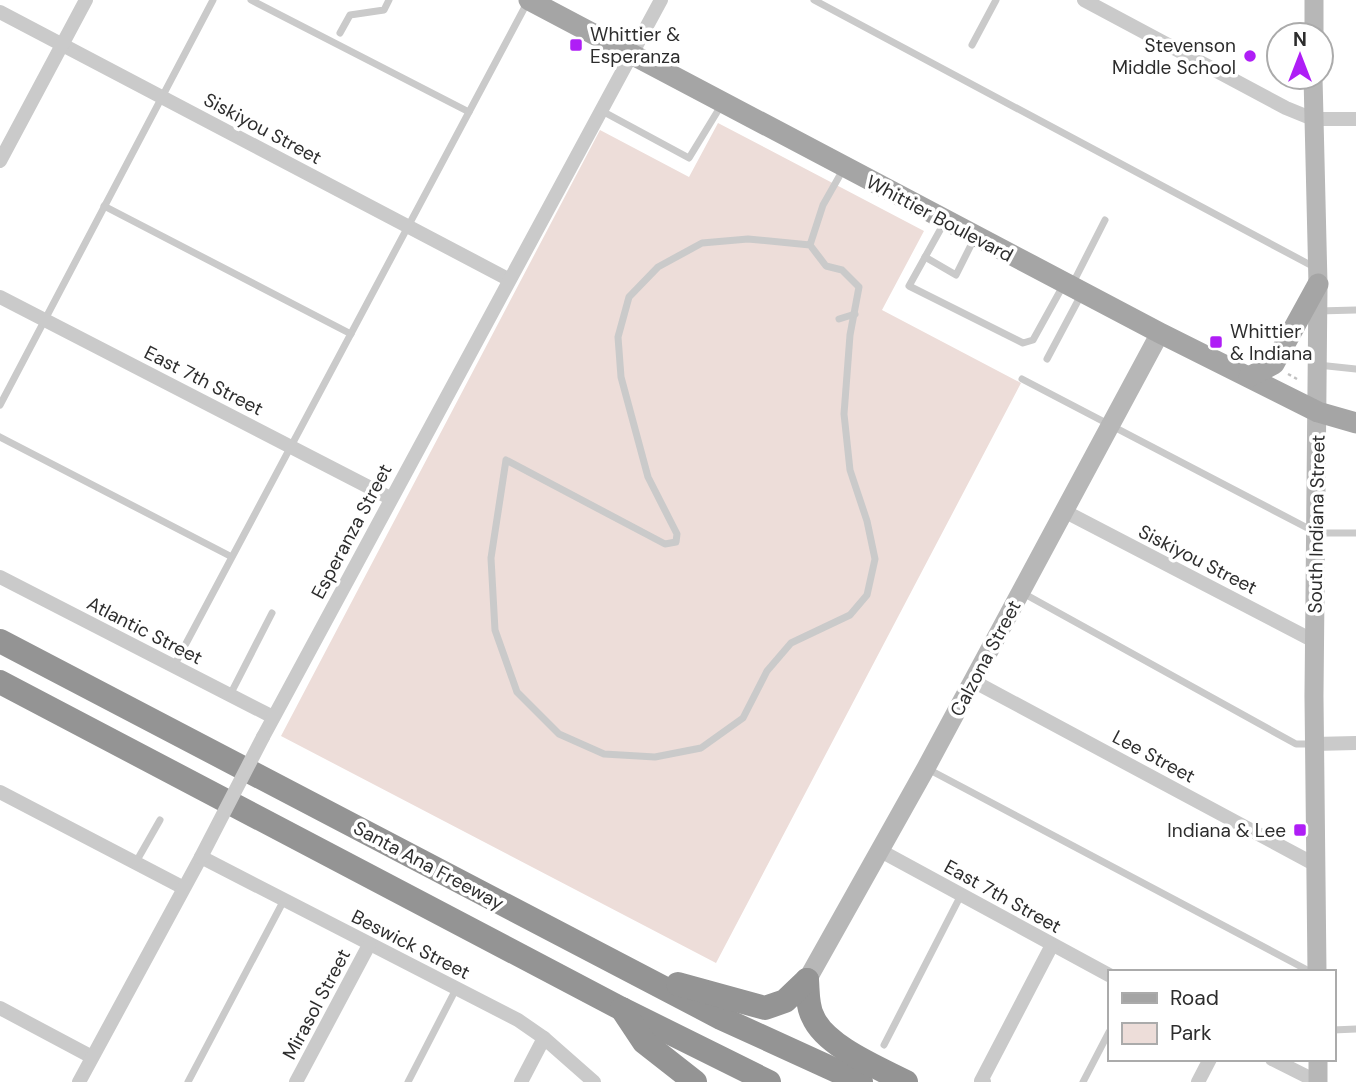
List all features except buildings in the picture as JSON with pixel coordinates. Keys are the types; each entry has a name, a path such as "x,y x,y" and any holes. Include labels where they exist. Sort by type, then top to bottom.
{"highway":[{"name":"Santa Ana Freeway","path":"0,641 721,1018 861,1082"},
{"name":"Santa Ana Freeway","path":"0,682 622,1009 769,1082"},
{"path":"628,969 765,1008 785,1002 807,980"},
{"path":"807,980 810,1009 819,1027 844,1048 906,1082"},
{"path":"622,1009 644,1042 695,1082"}],"main road":[{"name":"Whittier Boulevard","path":"529,0 1160,333 1318,411 1356,424"},
{"path":"1314,0 1314,21"},
{"name":"South Indiana Street","path":"1313,91 1318,311 1314,641 1317,970"},
{"path":"1249,377 1274,363 1317,276"},
{"name":"Calzona Street","path":"807,980 926,768 1160,333"},
{"path":"1318,1061 1318,1082"}],"street":[{"path":"0,160 86,0"},
{"name":"Esperanza Street","path":"79,1082 390,498 661,0"},
{"path":"1084,0 1286,108 1313,119 1356,119"},
{"name":"Siskiyou Street","path":"0,12 508,279"},
{"name":"East 7th Street","path":"0,297 390,498"},
{"name":"Siskiyou Street","path":"1064,511 1314,641"},
{"name":"Atlantic Street","path":"0,577 273,717"},
{"name":"Lee Street","path":"973,681 1316,865"},
{"path":"1314,744 1356,743"},
{"path":"0,792 182,887"},
{"name":"East 7th Street","path":"879,850 1108,974"},
{"name":"Beswick Street","path":"201,857 456,989 544,1038 594,1082"},
{"name":"Mirasol Street","path":"296,1082 369,945"},
{"path":"983,1081 1052,945"},
{"path":"0,1008 92,1057"},
{"path":"521,1082 544,1038"},
{"path":"1198,1082 1209,1061"},
{"path":"1276,1061 1318,1082"}],"lane":[{"path":"0,405 214,0"},
{"path":"251,0 469,112"},
{"path":"340,33 350,15 384,10 389,0"},
{"path":"174,666 230,556 529,0"},
{"path":"814,0 1317,276"},
{"path":"971,45 996,0"},
{"path":"601,110 689,158 723,103"},
{"path":"810,245 823,205 844,167"},
{"path":"104,206 351,334"},
{"path":"945,220 909,286 1025,344 1033,340 1072,287"},
{"path":"1047,359 1072,287 1105,220"},
{"path":"925,257 956,275 976,236"},
{"path":"748,239 810,245 826,266 842,270 859,287 849,335 844,414 850,470 867,520 875,559 867,595 850,615 791,643 767,671 743,718 701,748 655,757 604,754 559,734 517,692 495,630 491,558 506,460 665,544 676,542 677,534 648,477 621,377 618,337 629,298 658,267 702,243 748,239"},
{"path":"1318,311 1356,310"},
{"path":"839,319 855,314"},
{"path":"1318,365 1356,369"},
{"path":"1022,379 1111,423 1317,533 1356,533"},
{"path":"0,437 230,556"},
{"path":"1021,592 1296,744 1314,744"},
{"path":"230,695 272,613"},
{"path":"926,768 1307,970"},
{"path":"135,863 160,820"},
{"path":"884,1045 961,895"},
{"path":"188,1082 284,900"},
{"path":"1291,970 1294,964"},
{"path":"408,1082 456,989"},
{"path":"1335,1030 1356,1029"},
{"path":"1083,1082 1108,1034"}],"green space":[{"path":"718,123 924,231 882,310 1021,383 716,963 281,736 600,130 689,177"}],"place":[{"name":"Whittier & Esperanza","path":"576,45"},
{"name":"Stevenson Middle School","path":"1250,56"},
{"name":"Whittier & Indiana","path":"1216,342"},
{"name":"Indiana & Lee","path":"1300,830"}]}
